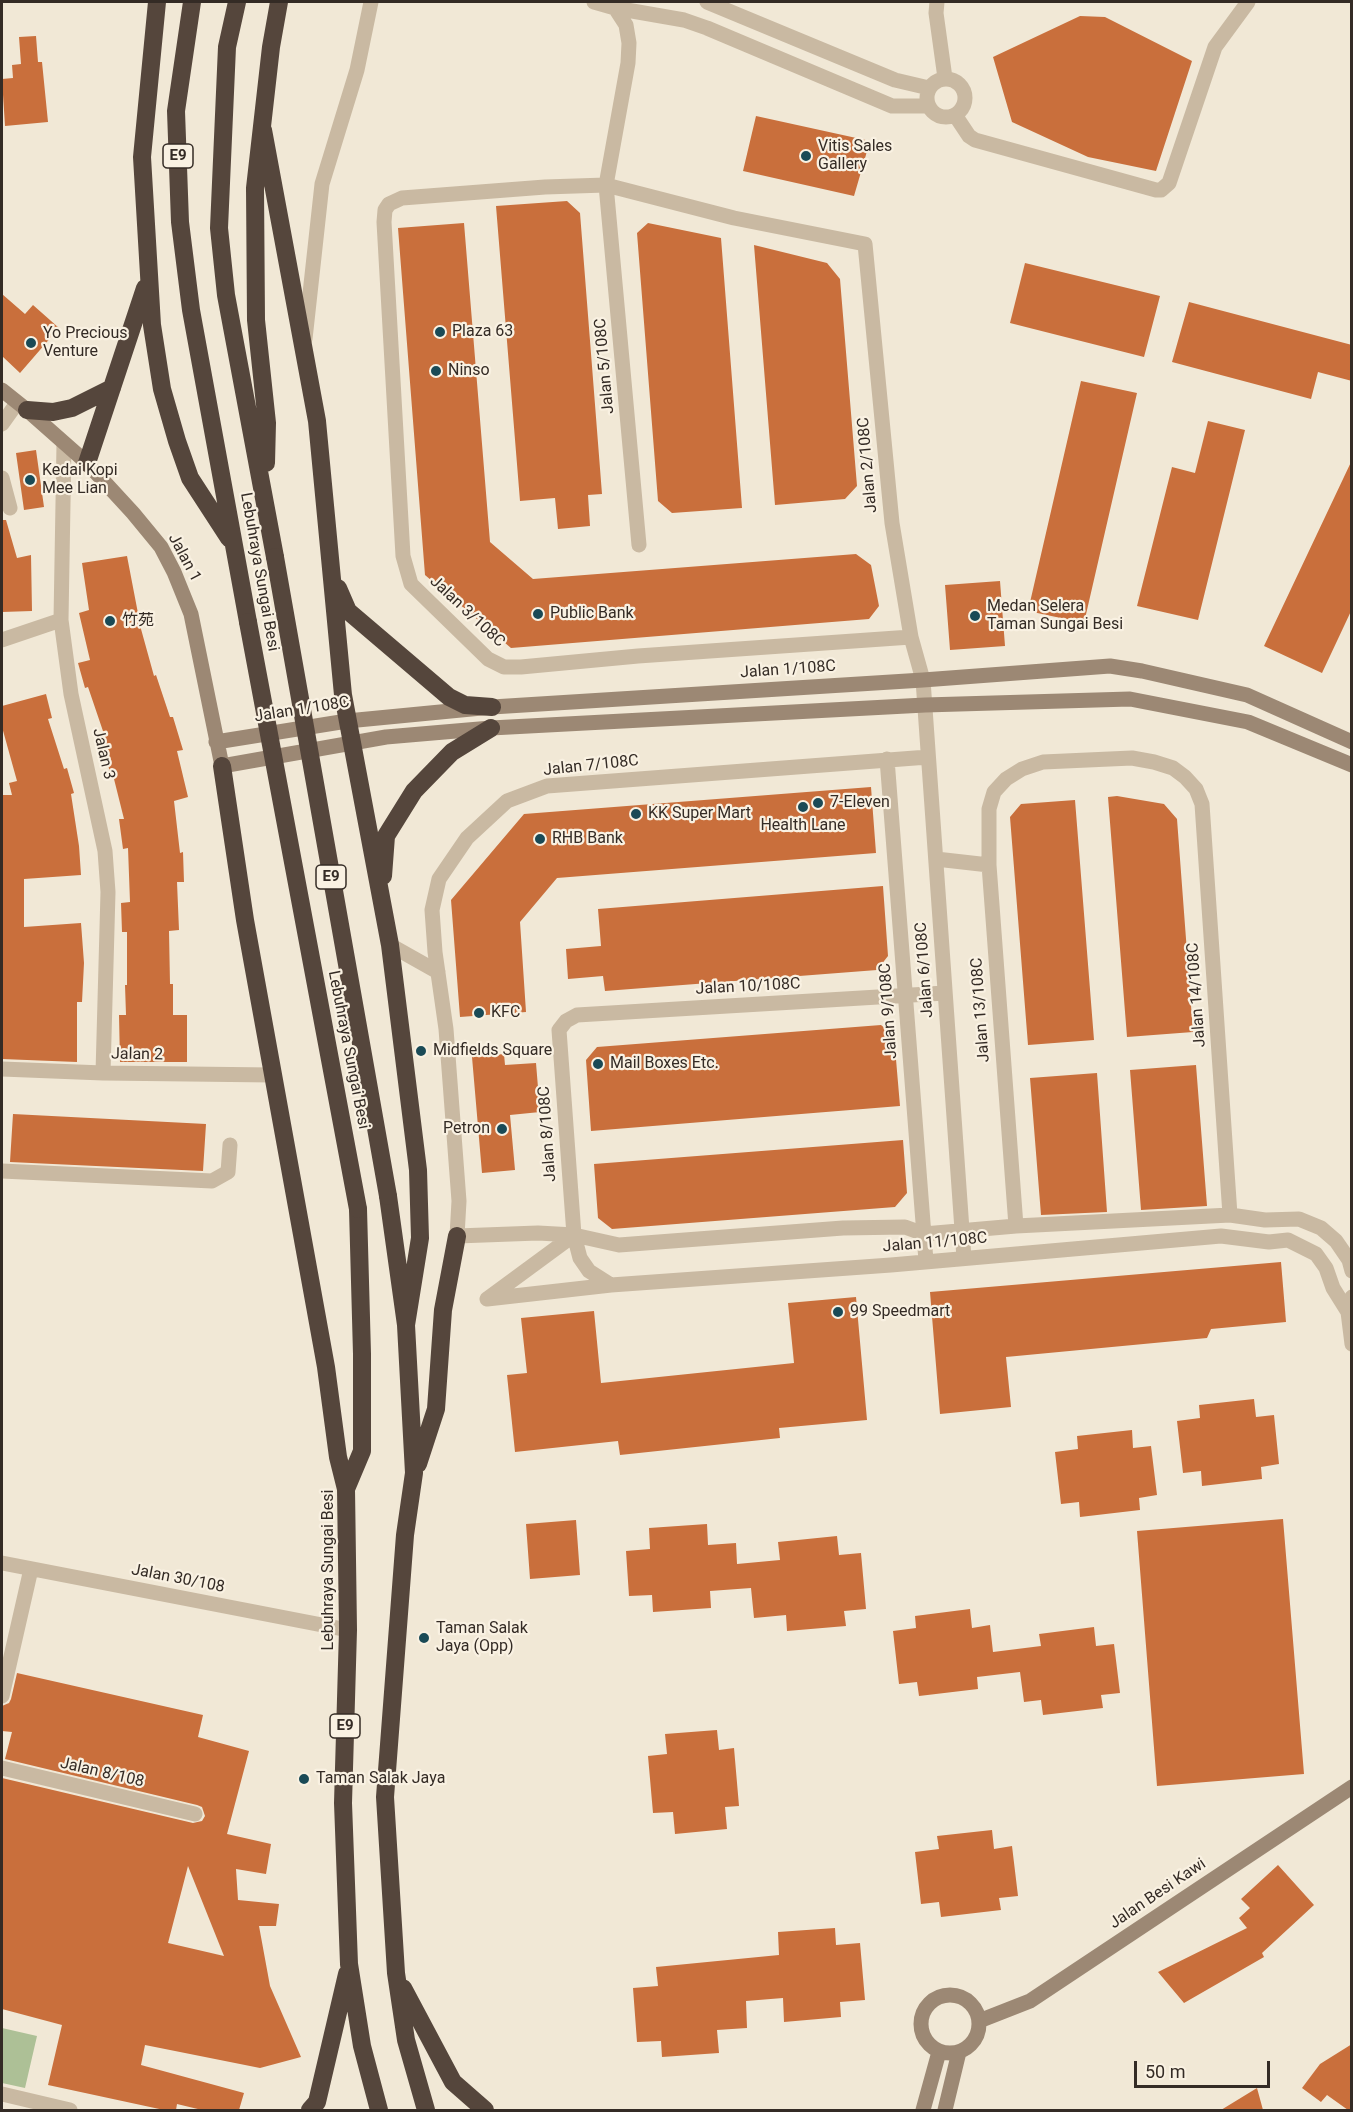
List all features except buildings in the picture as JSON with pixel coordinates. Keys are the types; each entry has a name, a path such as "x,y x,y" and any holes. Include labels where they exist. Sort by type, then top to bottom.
{"highway":[{"path":"157,2 142,157 152,325 162,390 190,478 234,545"},
{"name":"Lebuhraya Sungai Besi","path":"192,2 176,111 180,222 190,310 358,1209 363,1354 362,1451 346,1489 348,1630 343,1803 349,1964 362,2046 379,2110"},
{"name":"Lebuhraya Sungai Besi","path":"237,2 227,47 219,228 226,295 266,501 388,1196 406,1326 414,1473 405,1535 386,1797 396,1973 406,2040 426,2110"},
{"path":"266,501 267,423 256,320 255,188 271,47 279,2"},
{"path":"262,130 317,421 347,720 390,945 418,1170 420,1238 406,1326"},
{"path":"87,463 148,280"},
{"path":"22,406 53,412 72,408 112,388"},
{"path":"330,563 340,598 348,611 450,697 465,705 492,707"},
{"path":"381,896 386,836 414,791 452,753 491,728"},
{"path":"222,766 245,920 326,1367 338,1457 346,1489"},
{"path":"414,1473 436,1409 443,1310 457,1236"},
{"path":"310,2110 317,2102 349,1964"},
{"path":"396,1973 453,2082 485,2110"}],"street":[{"path":"304,346 322,184 357,70 371,2"},
{"path":"594,2 684,20 707,28 892,106 928,106"},
{"path":"707,2 895,80 929,88"},
{"path":"937,2 936,13 945,78"},
{"path":"955,115 969,136 975,140 1161,190 1169,183 1215,47 1248,2"},
{"name":"Jalan 5/108C","path":"615,5 626,26 629,43 628,63 606,184 639,545"},
{"path":"945,78 957,82 965,93 963,105 955,115 948,117 936,115 926,100 929,88 933,82 945,78"},
{"name":"Jalan 3/108C","path":"606,184 402,198 389,204 385,210 403,556 411,584 488,659 504,667 911,637"},
{"name":"Jalan 2/108C","path":"606,184 734,218 865,244 891,523 911,637 923,680"},
{"name":"Jalan 1","path":"2,390 87,463 134,513 161,547 191,614 222,766"},
{"path":"2,424 22,406"},
{"name":"Jalan 3","path":"64,444 61,620 71,694 105,851 108,892 103,1073"},
{"path":"2,478 10,508"},
{"path":"2,640 61,620"},
{"name":"Jalan 1/108C","path":"216,742 347,720 492,707 1110,666 1247,695 1352,742"},
{"name":"Jalan 6/108C","path":"923,680 964,1258"},
{"path":"222,766 386,737 491,728 924,705 1130,699 1248,722 1352,765"},
{"name":"Jalan 7/108C","path":"457,1236 459,1202 446,1029 432,910 439,879 466,838 507,801 547,786 928,757"},
{"name":"Jalan 13/108C","path":"1016,1226 988,865 989,809 994,792 1006,779 1022,769 1043,762 1132,758 1173,768 1185,777"},
{"name":"Jalan 9/108C","path":"887,759 926,1261"},
{"name":"Jalan 14/108C","path":"1185,777 1196,789 1202,804 1230,1215"},
{"path":"936,859 988,865"},
{"path":"390,945 438,972"},
{"name":"Jalan 10/108C","path":"559,1030 566,1021 577,1016 945,993"},
{"name":"Jalan 8/108C","path":"559,1030 574,1235 580,1257 589,1272 611,1285"},
{"name":"Jalan 2","path":"2,1069 273,1075"},
{"path":"2,1172 212,1181 228,1172 230,1145"},
{"name":"Jalan 11/108C","path":"457,1236 538,1233 574,1235 619,1245 843,1228 905,1227 924,1234 1016,1226 1230,1215 1265,1221 1299,1219 1321,1228 1336,1241 1352,1271"},
{"name":"Jalan 11/108C","path":"574,1235 487,1299 611,1285 891,1265 1221,1236 1269,1242 1288,1240 1316,1254 1326,1268 1333,1288 1350,1304 1352,1344"},
{"name":"Jalan 30/108","path":"2,1563 348,1630"},
{"path":"2,1696 30,1569"},
{"name":"Jalan 8/108","path":"2,1768 195,1814"},
{"name":"Jalan Besi Kawi","path":"979,2021 1030,2001 1352,1787"},
{"path":"940,1996 957,1996 972,2005 979,2021 974,2040 960,2052 939,2052 925,2041 920,2023 922,2015 932,2001 940,1996"},
{"path":"923,2110 939,2052"},
{"path":"945,2110 960,2052"},
{"path":"2,2094 70,2110"}],"green space":[{"path":"2,2028 37,2036 25,2088 2,2083"}],"place":[{"name":"Vitis Sales Gallery","path":"806,156"},
{"name":"Plaza 63","path":"440,332"},
{"name":"Yo Precious Venture","path":"31,343"},
{"name":"Ninso","path":"436,371"},
{"name":"Kedai Kopi Mee Lian","path":"30,480"},
{"name":"Public Bank","path":"538,614"},
{"name":"Medan Selera Taman Sungai Besi","path":"975,616"},
{"name":"竹苑","path":"110,621"},
{"name":"7-Eleven","path":"818,803"},
{"name":"Health Lane","path":"803,807"},
{"name":"KK Super Mart","path":"636,814"},
{"name":"RHB Bank","path":"540,839"},
{"name":"KFC","path":"479,1013"},
{"name":"Midfields Square","path":"421,1051"},
{"name":"Mail Boxes Etc.","path":"598,1064"},
{"name":"Petron","path":"502,1129"},
{"name":"99 Speedmart","path":"838,1312"},
{"name":"Taman Salak Jaya (Opp)","path":"424,1638"},
{"name":"Taman Salak Jaya","path":"304,1779"}]}
